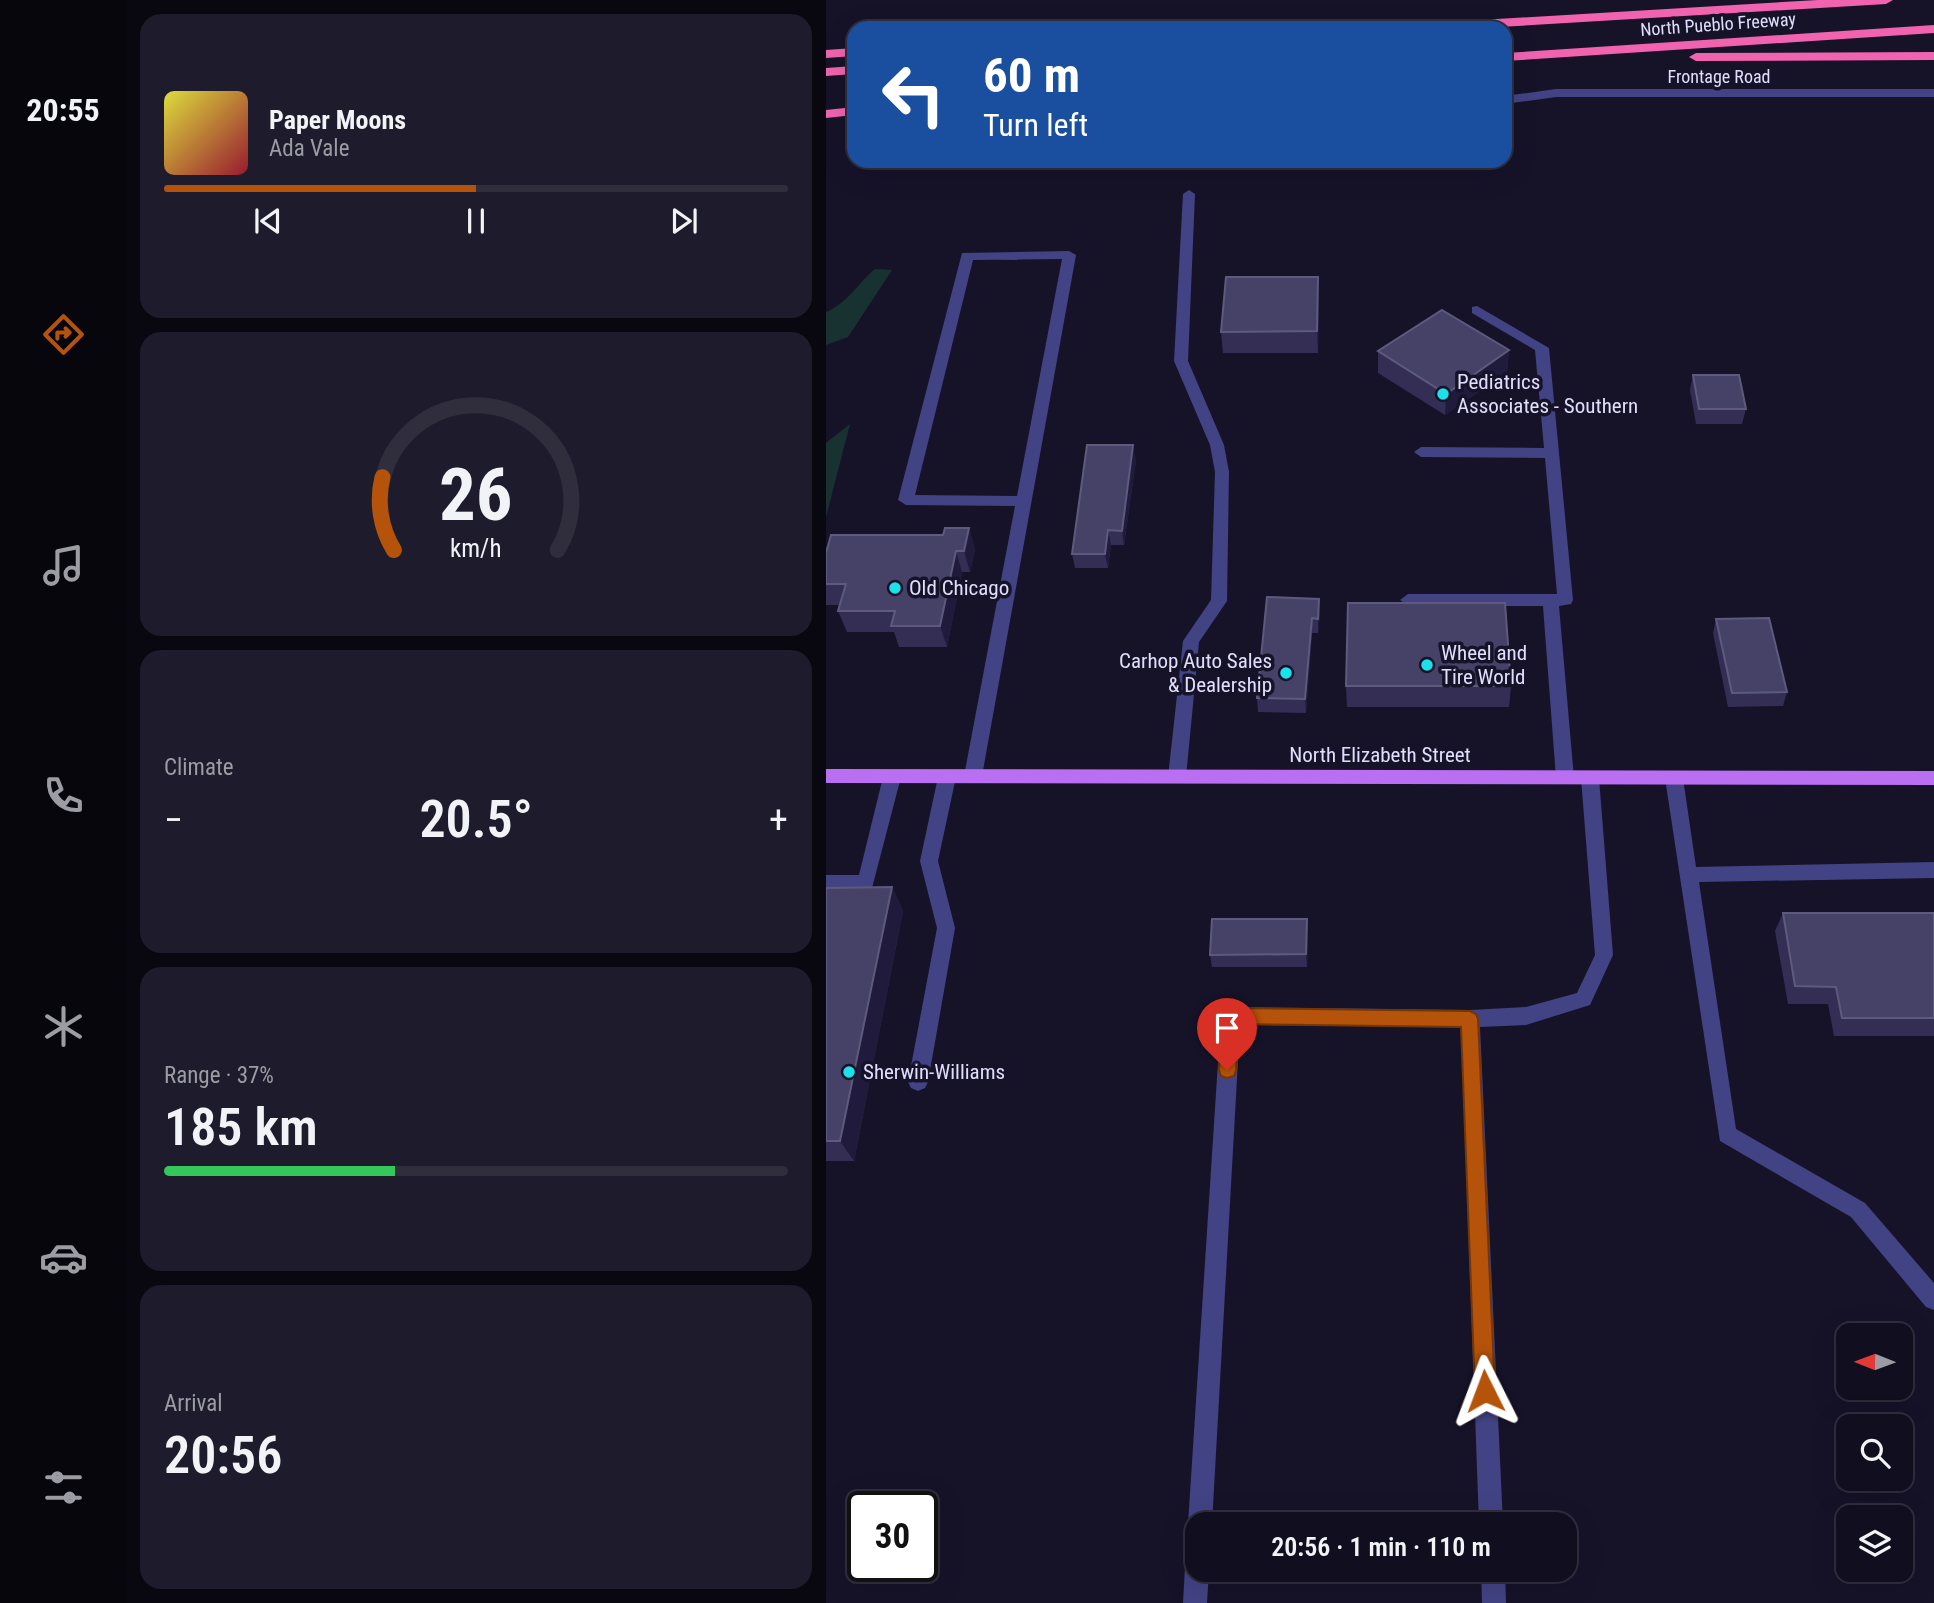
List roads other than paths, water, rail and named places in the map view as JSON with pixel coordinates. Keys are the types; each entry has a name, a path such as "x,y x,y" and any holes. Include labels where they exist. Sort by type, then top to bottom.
{"highway":[{"name":"North Pueblo Freeway","path":"1512,22 1886,0"},
{"name":"North Pueblo Freeway","path":"1512,58 1934,29"},
{"path":"826,54 847,52"},
{"path":"1512,58 1934,56"},
{"path":"826,72 847,70"},
{"path":"826,114 847,112"}],"main road":[{"name":"North Elizabeth Street","path":"826,776 1934,778"}],"street":[{"name":"Frontage Road","path":"1512,99 1556,93 1934,93"},
{"path":"1177,777 1191,641 1219,601 1222,472 1217,445 1181,361 1189,194"},
{"path":"973,776 1024,501 1069,256 967,257 906,500 1024,501"},
{"path":"1408,600 1565,600 1542,348 1477,310"},
{"path":"1421,452 1551,453"},
{"path":"1551,600 1565,778"},
{"path":"826,883 866,883 892,777"},
{"path":"918,1083 946,928 929,862 947,777"},
{"path":"1201,1512 1231,1016 1470,1019 1526,1016 1583,999 1604,955 1590,778"},
{"path":"1674,778 1727,1134 1858,1210 1934,1300"},
{"path":"1687,875 1934,870"},
{"path":"1470,1019 1491,1512"},
{"path":"1195,1603 1196,1582"},
{"path":"1493,1582 1494,1603"}],"place":[{"name":"Pediatrics Associates - Southern","path":"1443,394"},
{"name":"Old Chicago","path":"895,588"},
{"name":"Wheel and Tire World","path":"1427,665"},
{"name":"Carhop Auto Sales & Dealership","path":"1286,673"},
{"name":"Sherwin-Williams","path":"849,1072"}]}
